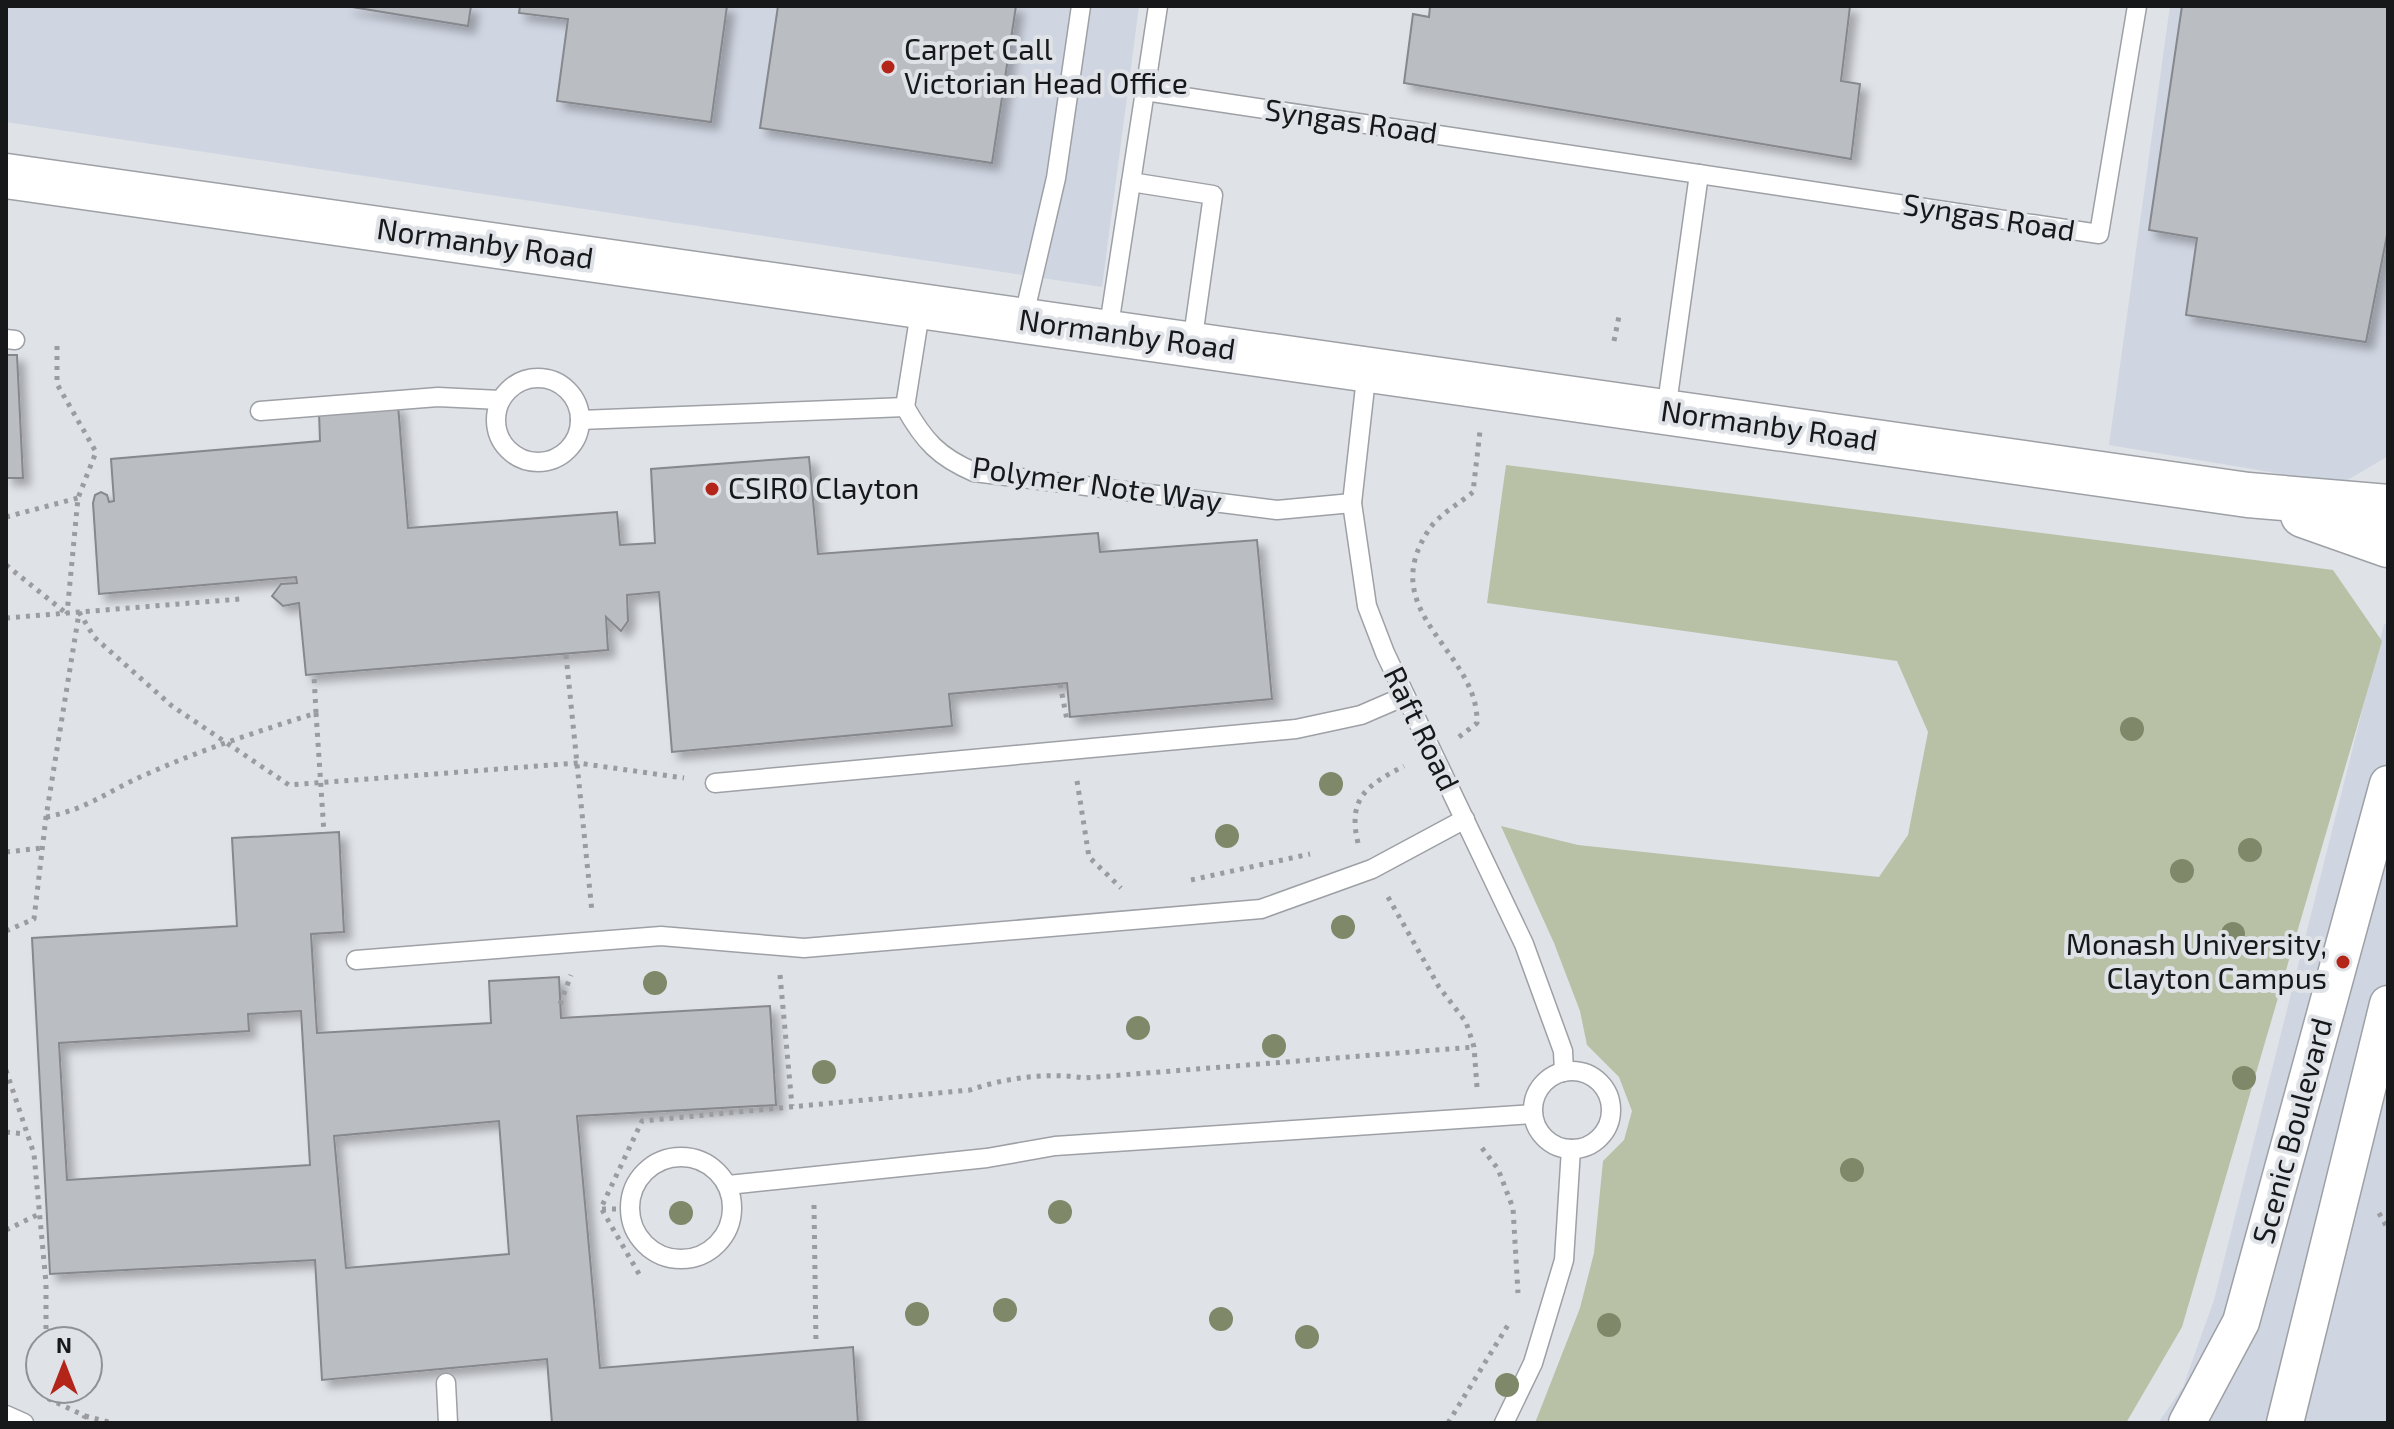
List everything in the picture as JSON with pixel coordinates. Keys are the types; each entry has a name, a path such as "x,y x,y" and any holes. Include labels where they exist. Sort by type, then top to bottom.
{"street":[{"name":"Normanby Road","path":"6,176 2248,495 2388,507"},
{"name":"Normanby Road","path":"2248,495 2388,545"},
{"name":"Scenic Boulevard","path":"2187,1423 2241,1322 2388,784"},
{"path":"2328,1000 2387,1010"},
{"name":"Scenic Boulevard","path":"2285,1423 2387,1010"}],"lane":[{"path":"1023,320 1056,178 1081,6"},
{"path":"1108,332 1158,6"},
{"name":"Syngas Road","path":"1145,91 2099,234 2137,6"},
{"path":"1666,411 1699,174"},
{"path":"1131,182 1213,195 1192,344"},
{"path":"580,420 905,407 921,306"},
{"name":"Raft Road","path":"1367,369 1352,503 1367,606 1405,696 1465,819 1547,1003 1563,1051 1564,1072"},
{"path":"550,379 573,397 580,420 578,435 559,457 531,461 506,448 496,429 500,400 522,381 550,379"},
{"path":"260,411 438,397 500,400"},
{"name":"Polymer Note Way","path":"905,407 918,430 945,460 974,472 1277,510 1352,503"},
{"path":"715,783 1296,729 1361,715 1405,696"},
{"path":"356,960 661,936 804,948 1261,909 1372,869 1465,819"},
{"path":"1578,1071 1601,1083 1611,1107 1605,1132 1584,1148 1560,1148 1541,1135 1533,1114 1537,1092 1553,1076 1564,1072 1578,1071"},
{"path":"728,1185 987,1158 1055,1146 1533,1114"},
{"path":"1504,1423 1533,1363 1564,1260 1571,1149"},
{"path":"669,1157 687,1157 705,1162 728,1185 733,1202 732,1220 725,1236 712,1249 691,1258 673,1258 656,1252 642,1241 633,1226 630,1209 633,1191 641,1175 669,1157"},
{"path":"446,1383 448,1423"},
{"path":"6,1415 24,1423"}],"path":[{"path":"1614,341 1619,316"},
{"path":"57,346 57,384 96,452 78,498 67,614"},
{"path":"1484,386 1473,492 1431,526 1416,556 1414,587 1419,611 1478,701 1477,723 1432,752 1367,786 1357,807 1358,844 1439,987 1466,1022 1474,1047 1478,1140 1507,1186 1513,1208 1518,1250 1517,1297"},
{"path":"6,517 78,498"},
{"path":"6,565 67,614"},
{"path":"6,618 240,599"},
{"path":"79,612 94,637 172,706 289,785 578,763 715,783"},
{"path":"6,931 34,919 46,817 79,612"},
{"path":"560,1004 592,916 566,655"},
{"path":"314,675 324,833"},
{"path":"1060,684 1089,857 1120,889 1135,887"},
{"path":"46,817 78,811 143,775 224,741 316,713"},
{"path":"1343,847 1358,844"},
{"path":"6,852 42,848"},
{"path":"1181,882 1314,854"},
{"path":"777,946 792,1106"},
{"path":"601,1208 642,1121 970,1090 994,1082 1066,1075 1084,1078 1474,1047"},
{"path":"6,1070 34,1154 45,1325"},
{"path":"6,1132 26,1134"},
{"path":"814,1176 816,1345"},
{"path":"601,1208 630,1209"},
{"path":"601,1208 639,1274"},
{"path":"6,1230 39,1214"},
{"path":"1448,1423 1511,1318"},
{"path":"62,1405 85,1416 113,1423"},
{"path":"82,1423 85,1416"}],"shaded area":[{"path":"6,6 1139,6 1102,287 6,122"},
{"path":"2170,6 2388,6 2388,456 2341,484 2109,445"},
{"name":"Monash University, Clayton Campus","path":"2384,624 2388,625 2388,1423 2158,1423 2183,1387 2214,1300"}],"green space":[{"path":"1506,465 2333,570 2382,641 2182,1327 2126,1423 1535,1423 1580,1308 1594,1253 1603,1161 1624,1140 1632,1111 1619,1077 1587,1045 1580,1011 1554,943 1501,826 1578,845 1879,877 1908,835 1928,732 1897,661 1487,603"}],"building":[{"path":"346,6 471,6 468,26"},
{"path":"520,6 727,6 711,122 557,101 568,19 519,13"},
{"name":"Carpet Call Victorian Head Office","path":"778,6 1016,6 992,163 760,128"},
{"path":"1430,6 1850,6 1841,81 1860,84 1851,159 1404,83 1413,14 1429,17"},
{"path":"2182,6 2388,6 2388,230 2366,342 2186,315 2197,238 2149,230"},
{"path":"6,355 17,355 23,478 6,478"},
{"path":"398,405 408,528 617,512 620,545 655,543 651,469 809,457 818,554 1098,533 1100,552 1257,540 1272,699 1070,717 1067,683 949,694 952,726 672,752 659,592 627,595 628,621 621,631 606,617 608,650 306,675 299,603 283,606 272,596 281,584 297,583 296,577 99,594 93,503 95,495 101,492 107,495 109,502 114,501 111,459 320,441 319,412"},
{"path":"339,832 344,932 311,934 317,1033 491,1023 489,981 559,977 561,1018 770,1006 776,1105 577,1116 600,1368 853,1347 858,1423 552,1423 547,1359 322,1380 315,1260 50,1274 32,938 237,926 232,838","holes":["301,1011 310,1165 67,1180 59,1043 249,1031 248,1014","499,1121 509,1254 346,1268 334,1136"]}],"place":[{"name":"Carpet Call Victorian Head Office","path":"888,67"},
{"name":"CSIRO Clayton","path":"712,489"},
{"name":"Monash University, Clayton Campus","path":"2343,962"}]}
